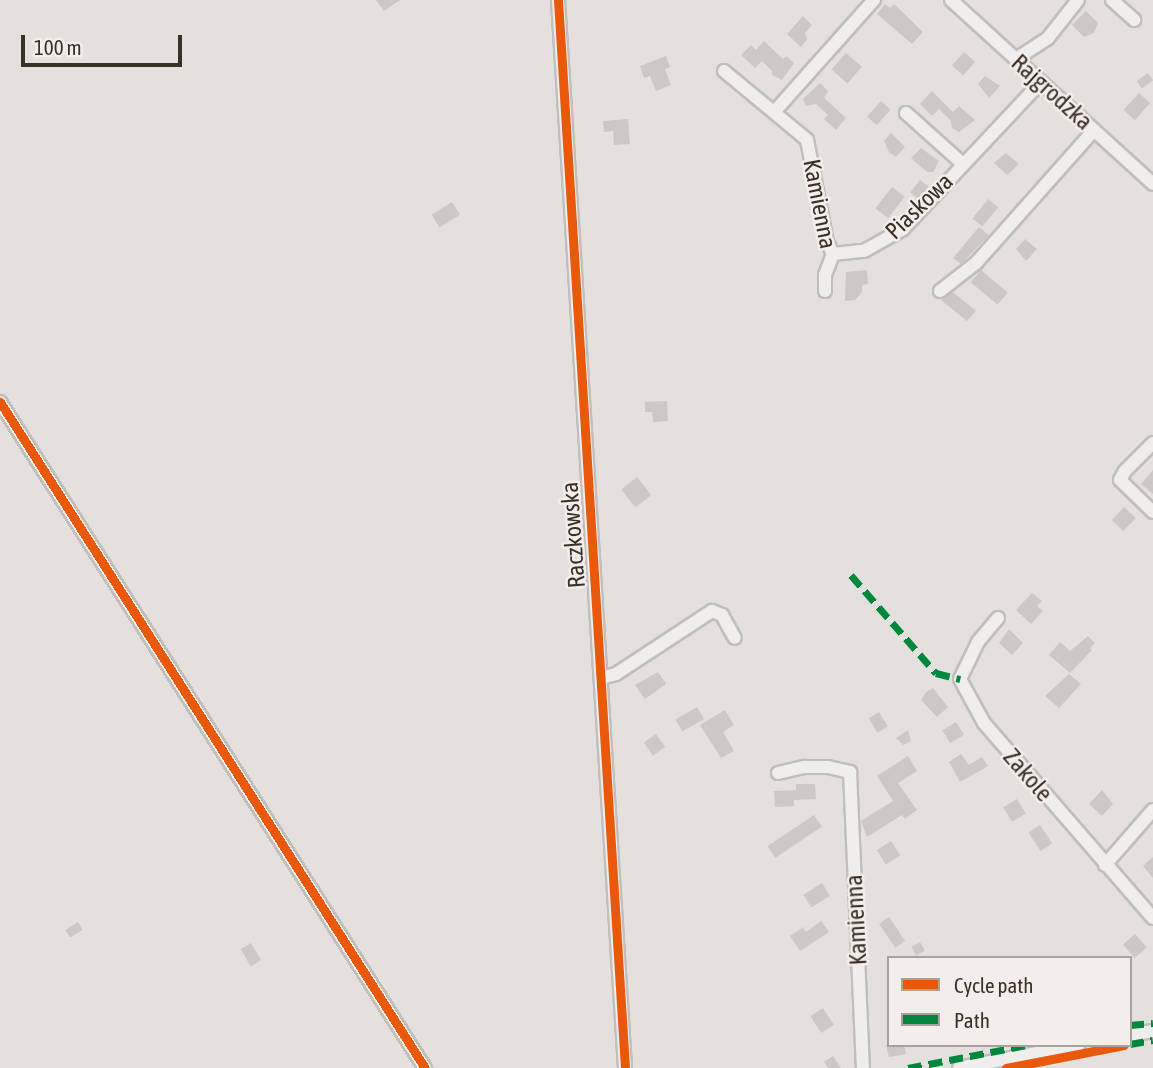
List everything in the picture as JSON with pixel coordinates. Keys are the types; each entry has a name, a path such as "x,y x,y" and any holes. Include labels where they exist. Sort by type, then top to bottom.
{"street":[{"name":"Raczkowska","path":"558,0 625,1068"},
{"path":"775,111 874,0"},
{"name":"Rajgrodzka","path":"951,0 1153,184"},
{"path":"1016,59 1048,38 1078,0"},
{"path":"1112,0 1134,20"},
{"name":"Kamienna","path":"724,71 807,140 827,242 833,254 825,275 825,291"},
{"name":"Piaskowa","path":"833,254 864,251 888,239 918,214 1041,82"},
{"name":"Piaskowa","path":"906,113 963,163"},
{"path":"940,291 976,263 1094,130"},
{"path":"0,402 425,1068"},
{"path":"1153,443 1125,471 1121,480 1153,512"},
{"path":"601,678 616,674 712,611 722,615 735,638"},
{"name":"Zakole","path":"998,618 978,642 960,680 984,723 1153,918"},
{"name":"Kamienna","path":"778,774 805,767 828,767 850,772 863,1068"},
{"path":"1105,864 1153,810"},
{"path":"1132,1035 1153,1031"},
{"path":"959,1068 1031,1050 1060,1047"}],"building":[{"path":"376,0 400,0 384,11"},
{"path":"885,4 890,8 894,4 923,32 912,44 877,14"},
{"path":"1086,11 1098,23 1094,33 1084,37 1072,25"},
{"path":"803,16 812,25 805,33 807,39 801,47 787,34"},
{"path":"764,41 783,59 786,56 794,63 782,80 772,75 772,71 762,61 755,68 741,55 751,45 756,50"},
{"path":"964,52 975,62 963,75 952,65"},
{"path":"846,53 862,67 847,83 832,70"},
{"path":"666,56 670,67 665,69 671,85 656,91 650,76 644,78 640,66"},
{"path":"1148,73 1153,80 1142,89 1137,81"},
{"path":"985,76 1000,86 989,98 978,84"},
{"path":"820,83 828,91 824,98 846,118 836,130 824,119 828,115 816,104 806,106 803,99"},
{"path":"932,91 953,112 959,106 975,120 959,132 952,128 951,121 939,109 932,116 920,104"},
{"path":"1139,93 1150,103 1135,120 1124,110"},
{"path":"881,101 891,110 877,125 867,117"},
{"path":"628,119 630,144 614,145 613,131 604,132 603,121"},
{"path":"891,133 905,147 896,157 889,152 884,141"},
{"path":"921,148 939,161 933,172 927,172 911,158"},
{"path":"1006,153 1019,164 1007,175 994,163"},
{"path":"920,180 929,187 919,199 910,193"},
{"path":"892,187 905,197 888,218 875,208"},
{"path":"988,199 998,207 982,227 972,218"},
{"path":"452,202 460,215 440,227 432,215"},
{"path":"979,227 989,235 961,264 953,258"},
{"path":"1025,239 1037,249 1026,261 1016,249"},
{"path":"867,270 868,284 862,285 862,292 855,300 845,301 846,272"},
{"path":"981,270 1008,292 998,305 971,282"},
{"path":"953,292 976,311 967,321 941,300"},
{"path":"667,401 668,421 653,422 652,412 645,412 645,402"},
{"path":"1153,470 1153,494 1141,484"},
{"path":"637,477 651,495 635,507 621,489"},
{"path":"1124,507 1136,518 1123,531 1112,520"},
{"path":"1032,593 1042,601 1037,606 1043,611 1031,624 1016,610"},
{"path":"1009,629 1023,643 1012,655 999,643"},
{"path":"1088,636 1095,643 1090,648 1092,650 1070,673 1049,655 1060,642 1070,651"},
{"path":"658,672 666,684 645,699 635,685"},
{"path":"1069,674 1081,684 1059,708 1045,696"},
{"path":"933,688 948,707 937,717 921,700 926,692"},
{"path":"697,707 704,719 682,732 675,720"},
{"path":"725,710 734,725 723,732 734,751 721,758 700,725"},
{"path":"879,712 888,727 877,733 869,718"},
{"path":"956,722 964,735 950,743 942,730"},
{"path":"908,730 911,741 903,745 896,738"},
{"path":"656,734 665,747 653,756 644,743"},
{"path":"961,754 969,765 982,757 988,766 960,782 949,762"},
{"path":"908,756 917,771 898,783 917,810 905,819 902,815 867,837 861,821 893,801 877,776"},
{"path":"796,784 815,784 816,799 794,800 794,806 775,807 774,791 796,790"},
{"path":"1102,790 1113,804 1102,816 1089,804"},
{"path":"1017,799 1026,814 1012,822 1003,807"},
{"path":"814,815 822,827 775,858 768,846"},
{"path":"1040,825 1052,843 1041,851 1028,833"},
{"path":"891,841 900,855 886,865 877,850"},
{"path":"1153,857 1153,878 1143,866"},
{"path":"822,883 830,896 811,907 803,895"},
{"path":"889,917 905,941 895,948 879,924"},
{"path":"821,921 829,932 800,951 790,936 803,927 806,932"},
{"path":"78,922 83,930 70,938 65,930"},
{"path":"1135,934 1147,948 1135,958 1123,944"},
{"path":"920,942 925,951 916,956 911,947"},
{"path":"251,943 261,960 251,966 241,949"},
{"path":"823,1008 834,1025 821,1033 810,1016"},
{"path":"886,1045 904,1047 906,1054 889,1057"},
{"path":"833,1056 841,1068 828,1068 824,1062"}],"marked path":[{"path":"851,575 936,673 960,679"},
{"path":"1132,1025 1153,1023"},
{"path":"1132,1044 1153,1040"},
{"path":"908,1068 1018,1047"}],"cycle path":[{"path":"558,0 625,1068"},
{"path":"0,402 425,1068"},
{"path":"1006,1068 1114,1047"}]}
